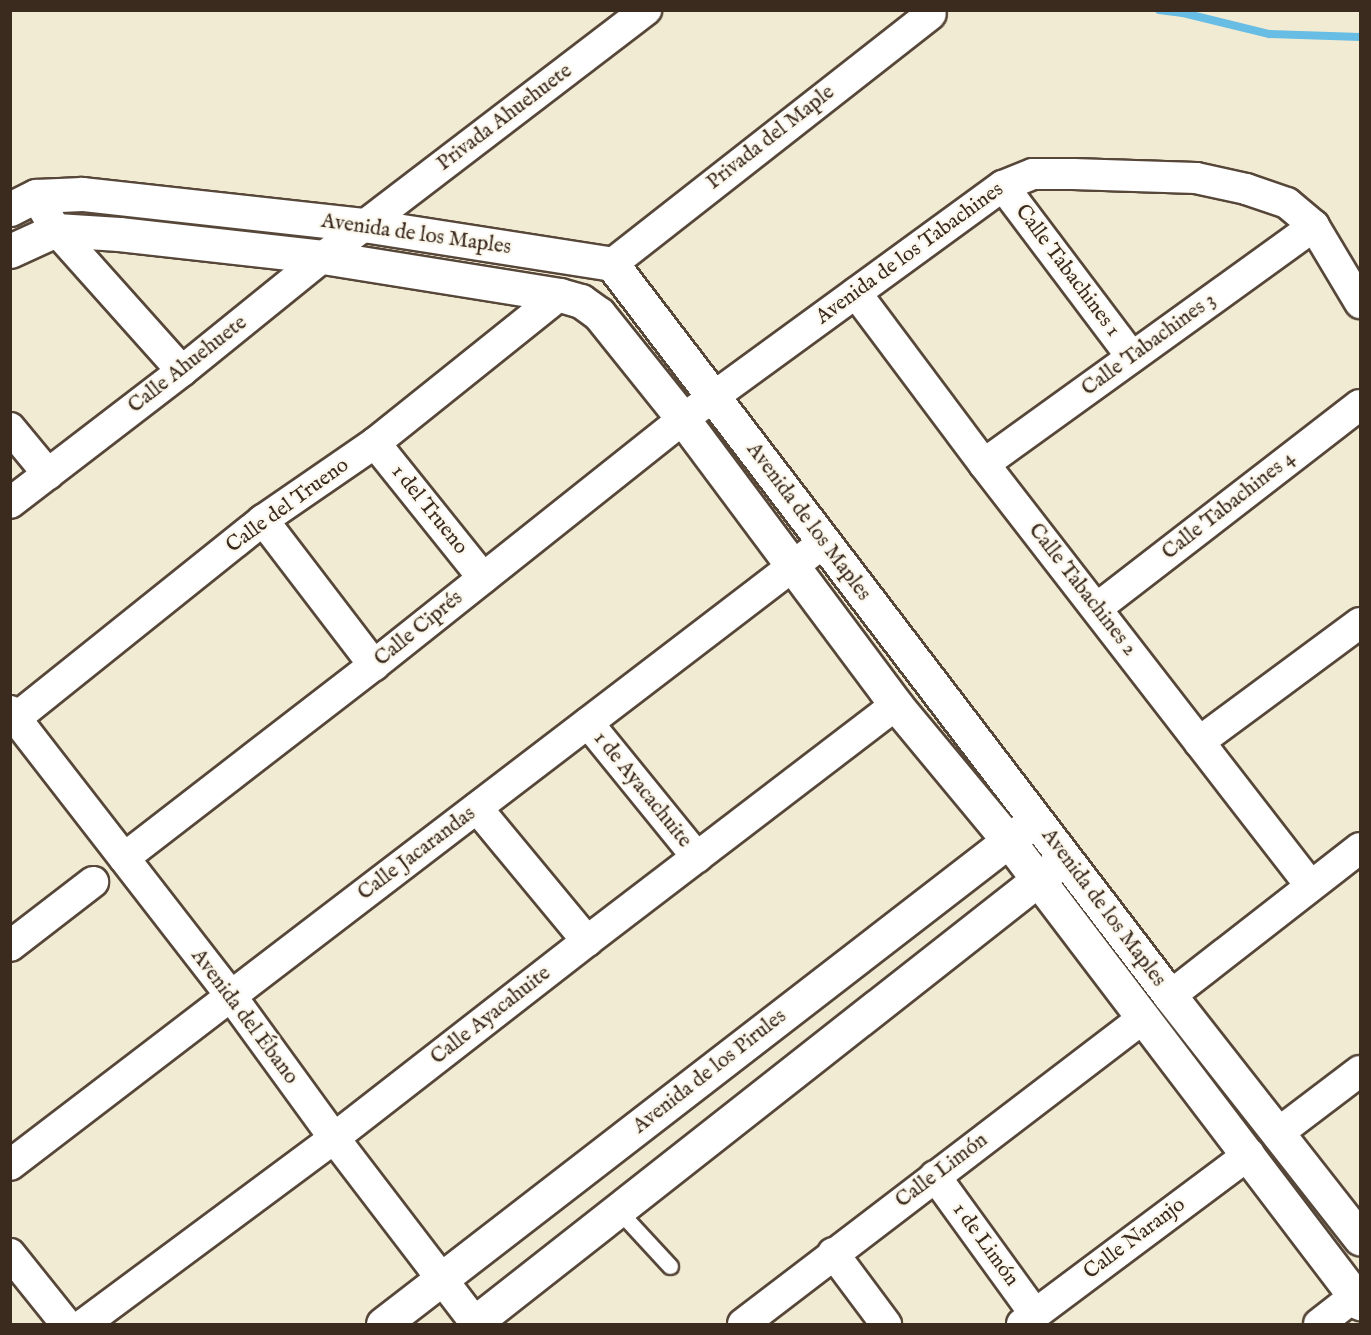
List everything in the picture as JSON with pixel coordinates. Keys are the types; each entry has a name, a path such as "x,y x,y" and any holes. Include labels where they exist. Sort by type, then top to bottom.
{"street":[{"name":"Privada Ahuehuete","path":"364,225 646,10"},
{"name":"Privada del Maple","path":"612,264 931,14"},
{"name":"Avenida de los Tabachines","path":"712,397 1003,186 1033,174 1196,178 1246,189 1287,203 1314,226 1360,303"},
{"name":"Calle Tabachines 1","path":"1003,186 1132,357"},
{"name":"Avenida de los Maples","path":"23,203 82,194 364,225 612,264 1170,996 1360,1238"},
{"path":"23,203 56,230 182,371"},
{"name":"Calle Ahuehuete","path":"10,503 182,371 364,225"},
{"name":"Calle Tabachines 3","path":"984,465 1314,226"},
{"name":"Avenida de los Maples","path":"56,230 119,234 323,256 560,295 582,301 599,314 683,419 896,705 1008,840 1142,1019 1359,1297"},
{"path":"10,251 56,230"},
{"name":"Calle Tabachines 2","path":"856,292 984,465 1310,885"},
{"name":"Calle del Trueno","path":"13,714 263,520 375,443 560,295"},
{"name":"Calle Ciprés","path":"124,858 374,665 712,397"},
{"name":"Calle Tabachines 4","path":"1097,608 1360,405"},
{"path":"10,428 48,474"},
{"name":"1 del Trueno","path":"375,443 483,578"},
{"path":"263,520 374,665"},
{"name":"Calle Jacarandas","path":"10,1165 823,543"},
{"path":"1199,742 1360,623"},
{"name":"Calle Ayacahuite","path":"84,1324 334,1138 896,705"},
{"name":"Avenida del Ébano","path":"13,714 231,996 334,1138 475,1324"},
{"name":"1 de Ayacachuite","path":"588,723 697,857"},
{"path":"477,808 587,941"},
{"name":"Avenida de los Pirules","path":"383,1324 1036,820"},
{"path":"1170,996 1360,848"},
{"path":"475,1324 1065,859"},
{"path":"10,946 93,882"},
{"name":"Calle Limón","path":"742,1324 1142,1019"},
{"path":"1277,1134 1360,1071"},
{"name":"Calle Naranjo","path":"1029,1319 1249,1154"},
{"name":"1 de Limón","path":"935,1176 1029,1319"},
{"path":"833,1253 886,1324"},
{"path":"10,1254 66,1324"},
{"path":"1319,1324 1359,1297"}],"lane":[{"path":"619,1211 670,1266"}],"waterway":[{"path":"1159,10 1183,13 1269,34 1360,37"}]}
